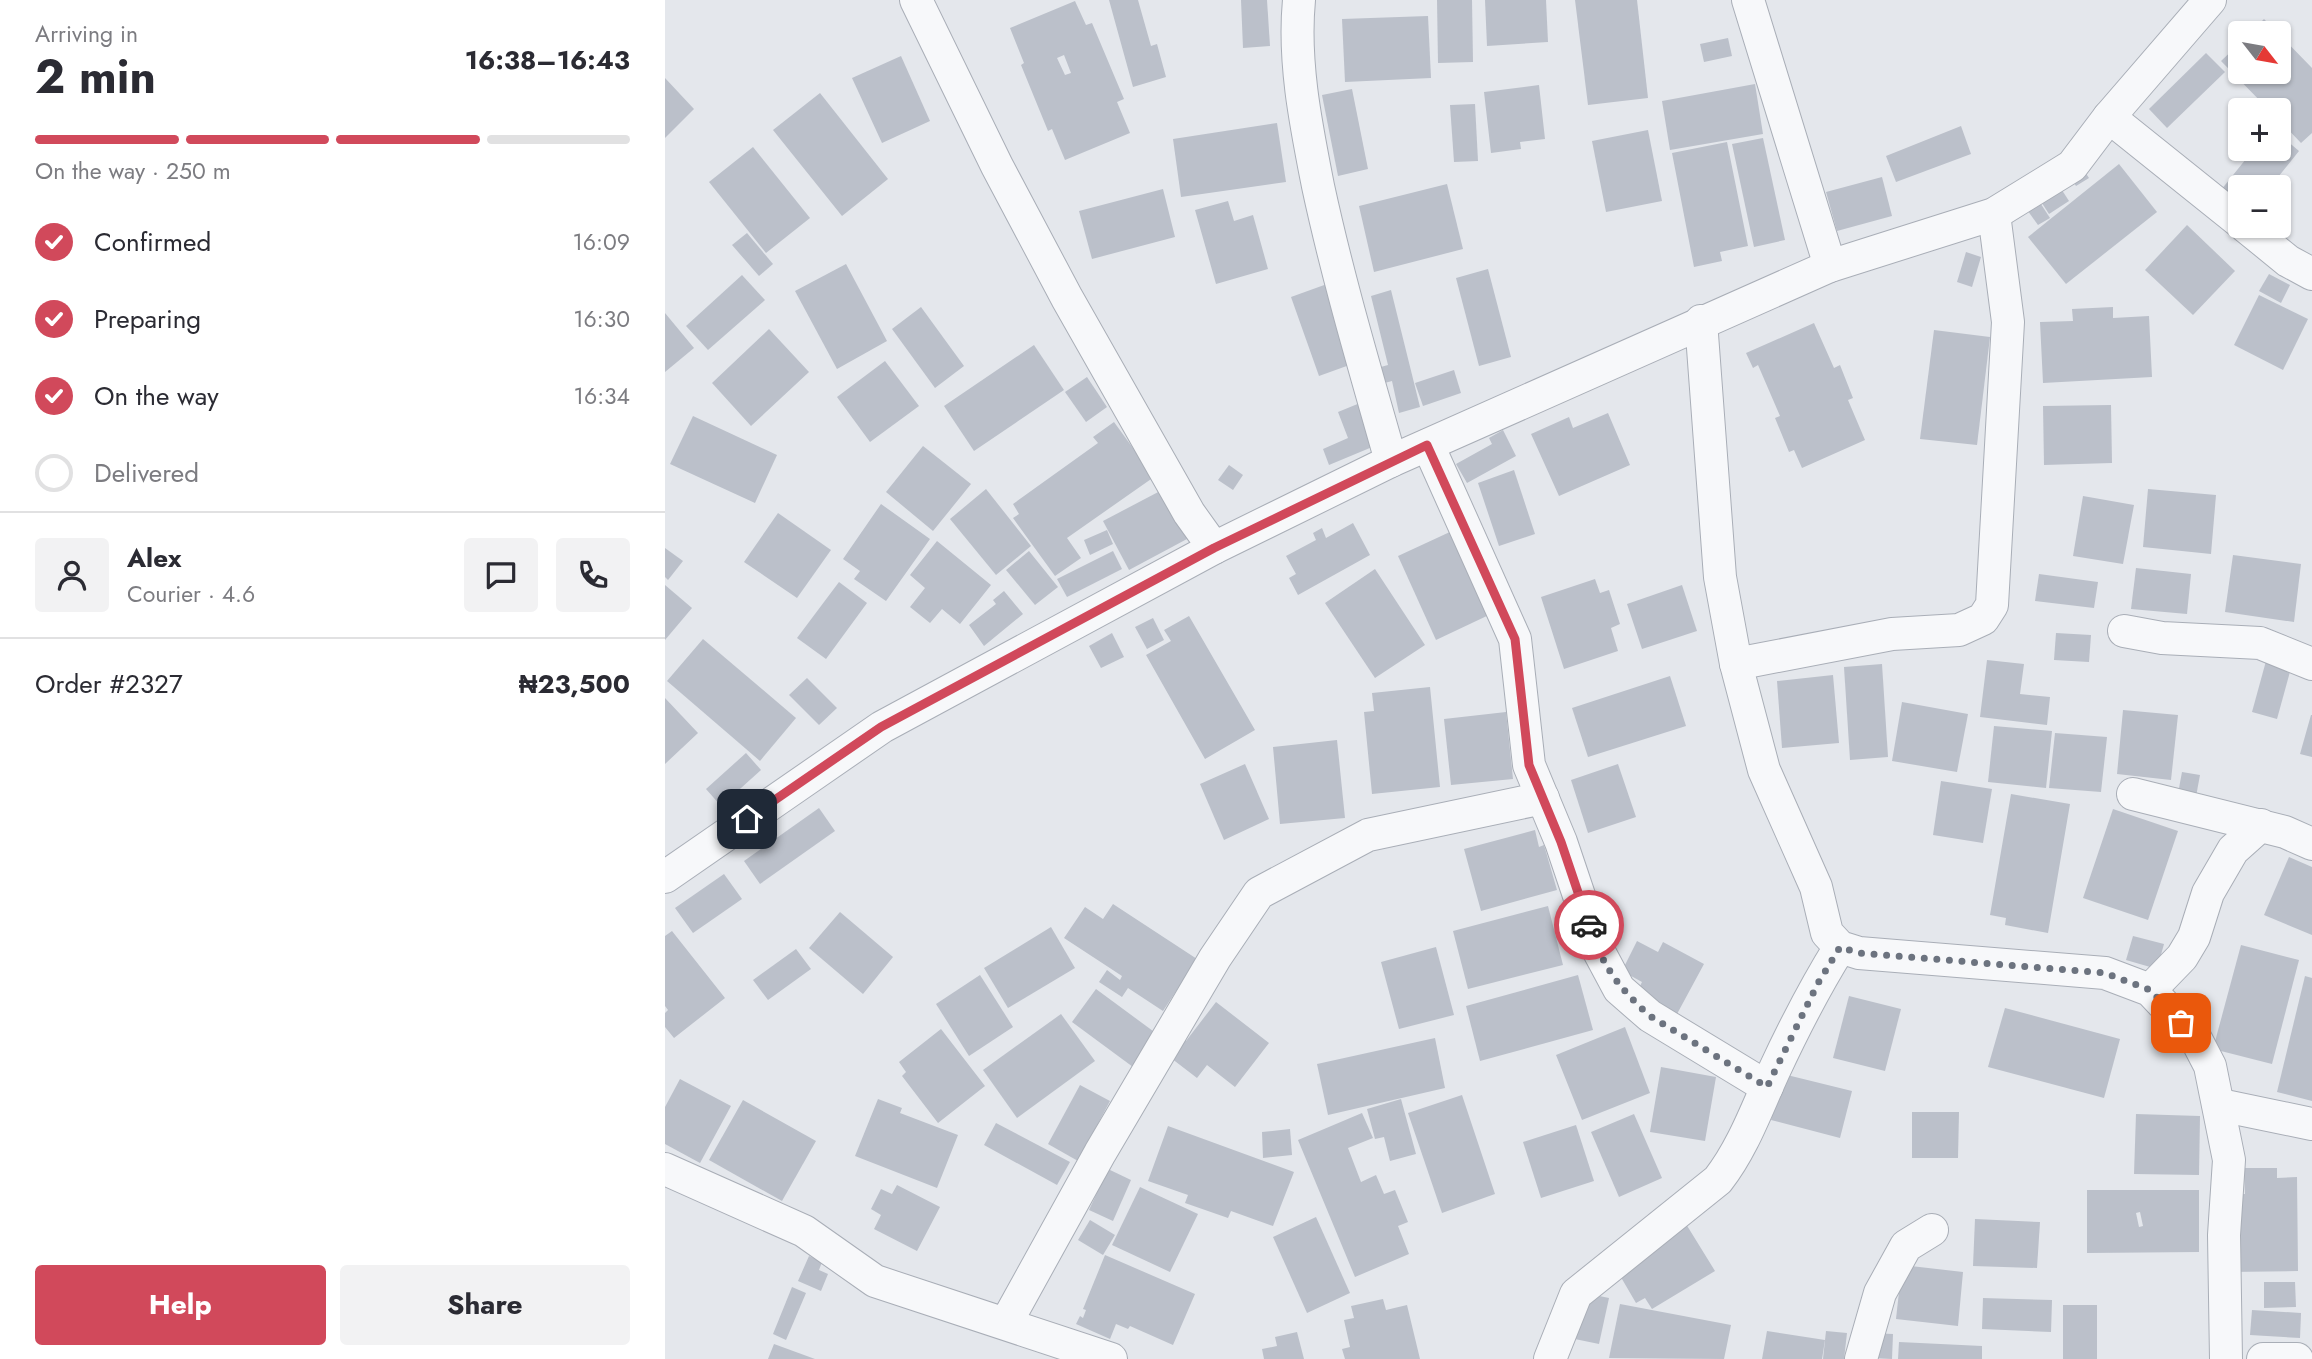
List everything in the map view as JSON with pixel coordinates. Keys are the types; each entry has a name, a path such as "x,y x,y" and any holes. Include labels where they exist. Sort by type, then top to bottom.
{"street":[{"path":"916,0 997,166 1067,298 1189,513 1214,548"},
{"path":"1299,0 1296,38 1310,144 1336,270 1391,461"},
{"path":"1748,0 1830,266"},
{"path":"665,877 881,727 1214,548 1391,461 1830,266 1994,214 2072,166 2109,117 2210,0"},
{"path":"2109,117 2228,212"},
{"path":"1735,664 1892,634 1959,630 1983,620 1992,605 2008,322 1994,214"},
{"path":"2260,238 2288,261 2312,274"},
{"path":"1702,321 1720,577 1735,664 1765,770 1816,887 1827,933 1840,947 1859,953 2105,973 2150,990 2196,1039 2210,1066 2229,1160 2224,1235 2226,1359"},
{"path":"1427,445 1515,639 1529,765 1596,946 1619,989 1650,1016 1767,1087"},
{"path":"2124,631 2162,638 2260,643 2312,664"},
{"path":"2133,794 2261,825 2312,844"},
{"path":"1006,1323 1100,1153 1215,958 1259,893 1368,835 1543,798"},
{"path":"2150,990 2182,957 2194,937 2208,893 2234,850 2261,825"},
{"path":"1550,1359 1576,1294 1718,1180 1733,1161 1818,983 1840,947"},
{"path":"2220,1105 2312,1124"},
{"path":"667,1173 804,1231 875,1281 1111,1359"},
{"path":"1861,1359 1880,1293 1899,1257 1906,1246 1932,1230"},
{"path":"2263,1359 2297,1359"}],"building":[{"path":"1109,0 1138,0 1151,46 1157,44 1166,77 1133,87"},
{"path":"1241,0 1267,0 1270,46 1243,48"},
{"path":"1437,0 1472,0 1473,62 1438,63"},
{"path":"1485,0 1546,0 1548,42 1487,46"},
{"path":"1575,0 1637,0 1648,98 1588,105"},
{"path":"1075,1 1086,25 1092,23 1124,99 1117,102 1130,133 1065,160 1052,129 1048,131 1021,65 1024,63 1010,28","holes":["1064,55 1071,73 1065,75 1057,58"]},
{"path":"1428,16 1431,78 1345,82 1342,19"},
{"path":"1728,38 1732,56 1704,62 1700,44"},
{"path":"2291,46 2312,68 2312,133 2301,143 2291,133 2291,98 2257,98 2244,84 2291,84"},
{"path":"2206,53 2225,72 2167,128 2149,109"},
{"path":"2228,54 2228,68 2221,61"},
{"path":"901,56 930,121 882,143 852,78"},
{"path":"665,78 694,109 665,138"},
{"path":"1755,84 1763,134 1670,150 1662,101"},
{"path":"1539,85 1545,139 1520,142 1521,149 1491,153 1484,92"},
{"path":"1352,89 1368,169 1338,176 1322,95"},
{"path":"820,93 888,179 842,216 773,130"},
{"path":"1475,104 1478,161 1454,162 1450,105"},
{"path":"1277,123 1286,182 1181,197 1173,139"},
{"path":"1961,126 1971,154 1896,182 1886,156"},
{"path":"1648,130 1662,201 1606,212 1592,141"},
{"path":"1763,138 1785,240 1754,247 1732,144"},
{"path":"1727,142 1748,246 1720,252 1722,261 1694,267 1672,153"},
{"path":"2291,144 2299,151 2291,161"},
{"path":"753,147 810,218 766,253 709,182"},
{"path":"2244,161 2291,161 2280,175 2233,175"},
{"path":"2079,163 2089,178 2076,186 2067,172"},
{"path":"2119,164 2157,212 2066,284 2028,237"},
{"path":"1882,177 1892,216 1837,231 1826,192"},
{"path":"2228,181 2228,196 2221,190"},
{"path":"1447,184 1463,249 1374,272 1359,206"},
{"path":"2058,184 2069,201 2049,214 2038,197"},
{"path":"1163,189 1175,237 1092,259 1079,211"},
{"path":"2037,198 2050,218 2038,225 2025,207"},
{"path":"1228,201 1234,221 1253,215 1268,269 1216,284 1195,210"},
{"path":"2187,225 2235,271 2193,315 2145,270"},
{"path":"747,233 773,264 759,276 732,245"},
{"path":"1966,252 1981,257 1972,287 1957,282"},
{"path":"846,264 887,341 837,369 795,291"},
{"path":"1488,269 1511,357 1479,366 1456,278"},
{"path":"2269,274 2290,285 2281,303 2259,291"},
{"path":"742,275 765,300 708,350 686,326"},
{"path":"1327,284 1355,363 1319,376 1291,297"},
{"path":"1391,290 1420,407 1399,413 1392,381 1381,384 1377,368 1388,365 1371,296"},
{"path":"2259,295 2308,319 2283,370 2234,345"},
{"path":"921,307 964,366 935,388 892,329"},
{"path":"2113,307 2113,318 2149,316 2152,377 2043,383 2040,322 2073,321 2072,309"},
{"path":"665,313 694,348 665,372"},
{"path":"1814,323 1834,368 1840,365 1853,398 1848,400 1865,440 1802,468 1794,450 1789,452 1775,418 1780,416 1758,365 1753,368 1746,353"},
{"path":"769,329 809,372 751,426 712,383"},
{"path":"1934,330 1990,337 1977,445 1920,439"},
{"path":"1034,345 1064,390 974,451 944,406"},
{"path":"885,361 919,406 870,442 837,397"},
{"path":"1454,370 1461,393 1423,406 1415,383"},
{"path":"1087,377 1107,407 1086,422 1065,392"},
{"path":"1360,403 1377,445 1329,465 1323,449 1348,438 1338,412"},
{"path":"2111,405 2112,463 2044,465 2043,406"},
{"path":"1608,413 1630,465 1559,496 1531,434 1569,417 1573,428"},
{"path":"693,416 777,455 755,503 670,464"},
{"path":"1114,422 1154,477 1067,538 1081,558 1055,576 1013,518 1019,514 1013,504 1098,443 1093,437"},
{"path":"1503,430 1516,456 1467,483 1456,464 1492,444 1489,438"},
{"path":"923,446 971,484 933,531 886,492"},
{"path":"1229,465 1243,475 1233,490 1218,480"},
{"path":"1514,470 1535,534 1499,546 1478,483"},
{"path":"986,489 1031,546 996,575 950,519"},
{"path":"2148,489 2216,495 2211,554 2143,547"},
{"path":"1162,490 1187,539 1129,570 1103,521"},
{"path":"2083,496 2134,505 2123,564 2073,556"},
{"path":"881,504 930,539 886,601 854,579 860,571 843,559"},
{"path":"778,513 831,550 797,598 744,562"},
{"path":"1353,523 1370,555 1298,595 1289,578 1296,574 1286,556 1316,540 1313,533 1322,528 1326,538"},
{"path":"1107,530 1113,544 1090,555 1084,540"},
{"path":"1452,531 1491,614 1436,640 1398,556"},
{"path":"937,541 991,585 960,624 942,609 930,623 910,607 925,588 910,575"},
{"path":"665,548 683,561 668,580 665,577"},
{"path":"1029,551 1058,587 1035,605 1006,570"},
{"path":"1113,551 1122,569 1067,597 1057,579"},
{"path":"2233,555 2301,564 2294,622 2225,612"},
{"path":"2136,568 2191,574 2187,614 2131,609"},
{"path":"1375,569 1425,645 1375,678 1325,603"},
{"path":"2039,574 2098,582 2094,608 2035,601"},
{"path":"1595,579 1600,593 1609,590 1620,624 1611,628 1618,651 1564,669 1541,597"},
{"path":"839,582 867,603 826,659 797,638"},
{"path":"665,585 692,608 665,640"},
{"path":"1682,585 1697,631 1642,649 1627,604"},
{"path":"1004,591 1023,614 984,646 969,625 996,604 993,600"},
{"path":"1189,616 1255,730 1205,759 1146,655 1171,641 1164,630"},
{"path":"1153,618 1164,640 1147,649 1135,627"},
{"path":"1112,633 1124,657 1101,668 1089,646"},
{"path":"2056,633 2091,635 2089,662 2054,660"},
{"path":"703,639 796,718 760,761 667,681"},
{"path":"1987,660 2024,664 2020,694 2050,697 2047,725 1980,717"},
{"path":"2266,661 2291,668 2277,719 2252,712"},
{"path":"1882,664 1888,757 1850,760 1844,667"},
{"path":"1833,675 1839,743 1782,748 1777,681"},
{"path":"1670,676 1686,726 1588,757 1572,708"},
{"path":"807,678 837,708 819,725 789,695"},
{"path":"1430,687 1440,787 1372,794 1364,712 1374,711 1372,693"},
{"path":"665,698 698,733 665,764"},
{"path":"1902,702 1968,714 1957,772 1892,761"},
{"path":"2123,710 2178,715 2171,780 2117,774"},
{"path":"1506,712 1513,779 1451,785 1444,719"},
{"path":"2312,715 2312,757 2300,754"},
{"path":"1994,726 2052,731 2046,788 1988,782"},
{"path":"2055,733 2107,737 2101,792 2049,788"},
{"path":"1337,740 1345,818 1280,824 1273,747"},
{"path":"746,753 761,770 721,806 706,789"},
{"path":"1245,764 1269,819 1224,840 1200,784"},
{"path":"1618,764 1636,817 1588,833 1571,780"},
{"path":"2182,772 2200,775 2195,802 2177,799"},
{"path":"1941,781 1992,789 1983,843 1933,835"},
{"path":"2011,794 2070,804 2048,933 2005,925 2006,918 1990,915"},
{"path":"819,808 835,831 760,884 744,861"},
{"path":"2113,809 2178,831 2148,920 2083,898"},
{"path":"1535,830 1539,847 1544,845 1557,890 1481,911 1464,849"},
{"path":"2289,857 2312,867 2312,935 2264,915"},
{"path":"724,874 742,899 693,933 675,908"},
{"path":"1113,904 1197,959 1163,1011 1128,988 1122,997 1099,982 1107,970 1120,980 1122,976 1064,938 1085,907 1103,919"},
{"path":"1548,906 1563,965 1468,989 1453,931"},
{"path":"840,912 893,957 863,994 809,948"},
{"path":"1051,927 1075,968 1008,1008 984,968"},
{"path":"672,931 725,998 674,1038 665,1027 665,1013 668,1010 665,1006 665,936"},
{"path":"2133,936 2164,944 2157,969 2126,960"},
{"path":"1637,941 1658,952 1663,942 1704,964 1677,1014 1637,992 1642,982 1622,971"},
{"path":"2241,945 2299,960 2272,1064 2213,1049"},
{"path":"1436,947 1454,1015 1399,1029 1381,962"},
{"path":"796,949 811,969 768,1000 753,980"},
{"path":"980,975 1013,1027 969,1056 936,1004"},
{"path":"1578,975 1593,1030 1480,1061 1466,1006"},
{"path":"2305,976 2312,978 2312,1101 2277,1092"},
{"path":"1096,989 1157,1034 1133,1067 1072,1022"},
{"path":"1849,996 1901,1009 1885,1071 1833,1058"},
{"path":"1216,1002 1269,1043 1235,1087 1207,1065 1197,1078 1167,1055 1181,1037 1186,1041"},
{"path":"2005,1008 2120,1039 2104,1098 1988,1067"},
{"path":"1061,1014 1095,1061 1017,1118 983,1070"},
{"path":"1625,1027 1650,1093 1582,1120 1556,1055"},
{"path":"941,1029 985,1086 938,1123 902,1076 906,1072 899,1062"},
{"path":"1435,1038 1445,1088 1328,1115 1317,1064"},
{"path":"1661,1067 1716,1077 1705,1141 1650,1132"},
{"path":"1783,1074 1852,1091 1840,1138 1771,1120"},
{"path":"680,1079 731,1106 700,1163 665,1144 665,1107"},
{"path":"1080,1085 1110,1101 1078,1161 1048,1144"},
{"path":"1462,1095 1495,1194 1442,1213 1408,1113"},
{"path":"878,1099 902,1108 900,1113 958,1135 937,1188 855,1156"},
{"path":"1401,1099 1416,1154 1390,1161 1384,1137 1375,1139 1367,1109"},
{"path":"743,1100 816,1141 782,1201 709,1160"},
{"path":"1912,1112 1959,1112 1958,1158 1912,1158"},
{"path":"1362,1113 1373,1138 1348,1148 1361,1182 1376,1175 1384,1194 1395,1190 1408,1222 1398,1226 1409,1254 1355,1277 1298,1140"},
{"path":"1634,1114 1662,1178 1619,1197 1591,1132"},
{"path":"2136,1114 2200,1116 2199,1175 2134,1174"},
{"path":"996,1123 1070,1162 1057,1185 984,1145"},
{"path":"1576,1125 1594,1181 1541,1198 1523,1142"},
{"path":"1168,1126 1294,1172 1273,1226 1231,1211 1228,1218 1185,1203 1188,1195 1148,1181"},
{"path":"1290,1129 1292,1155 1263,1158 1262,1132"},
{"path":"2244,1168 2277,1168 2277,1178 2297,1177 2298,1271 2229,1272 2238,1194 2245,1194"},
{"path":"1108,1169 1131,1180 1113,1221 1089,1210"},
{"path":"897,1185 940,1207 917,1251 874,1229 881,1215 871,1209 881,1189 892,1194"},
{"path":"1140,1187 1198,1214 1170,1272 1112,1245"},
{"path":"2087,1190 2199,1190 2199,1252 2087,1253","holes":["2140,1212 2143,1226 2139,1227 2136,1213"]},
{"path":"1316,1217 1350,1293 1307,1313 1273,1237"},
{"path":"1975,1219 2040,1222 2037,1268 1973,1266"},
{"path":"1090,1220 1115,1235 1103,1255 1078,1240"},
{"path":"1686,1224 1715,1271 1652,1309 1645,1298 1636,1303 1615,1267"},
{"path":"1105,1255 1195,1294 1173,1345 1130,1326 1128,1329 1116,1324 1110,1339 1076,1324 1080,1316 1083,1318 1086,1310 1083,1309"},
{"path":"809,1256 822,1262 819,1270 828,1274 821,1291 798,1281"},
{"path":"1902,1265 1963,1272 1958,1326 1896,1319"},
{"path":"2264,1282 2295,1282 2296,1307 2264,1308"},
{"path":"792,1287 806,1293 786,1340 773,1334"},
{"path":"1580,1292 1609,1298 1599,1344 1570,1338"},
{"path":"1983,1298 2052,1300 2051,1332 1982,1329"},
{"path":"1383,1299 1386,1310 1407,1305 1420,1359 1345,1359 1342,1349 1350,1347 1344,1320 1354,1318 1351,1306"},
{"path":"1620,1304 1731,1325 1724,1359 1609,1358"},
{"path":"2063,1305 2097,1305 2097,1359 2063,1359"},
{"path":"2252,1310 2301,1313 2300,1338 2250,1335"},
{"path":"1767,1331 1825,1340 1822,1359 1762,1359"},
{"path":"1826,1331 1847,1333 1844,1359 1823,1359"},
{"path":"1297,1332 1304,1359 1264,1359 1262,1349 1277,1346 1275,1337"},
{"path":"1872,1333 1893,1334 1892,1359 1871,1358"},
{"path":"1899,1342 1982,1346 1982,1359 1898,1359"},
{"path":"774,1344 815,1359 768,1359"}],"way so far":[{"path":"1589,925 1596,946 1619,989 1650,1016 1767,1087 1818,983 1840,947 1859,953 2105,973 2150,990 2181,1023"}],"route":[{"path":"747,819 881,727 1214,548 1427,445 1515,639 1529,765 1561,842 1589,925"}]}
